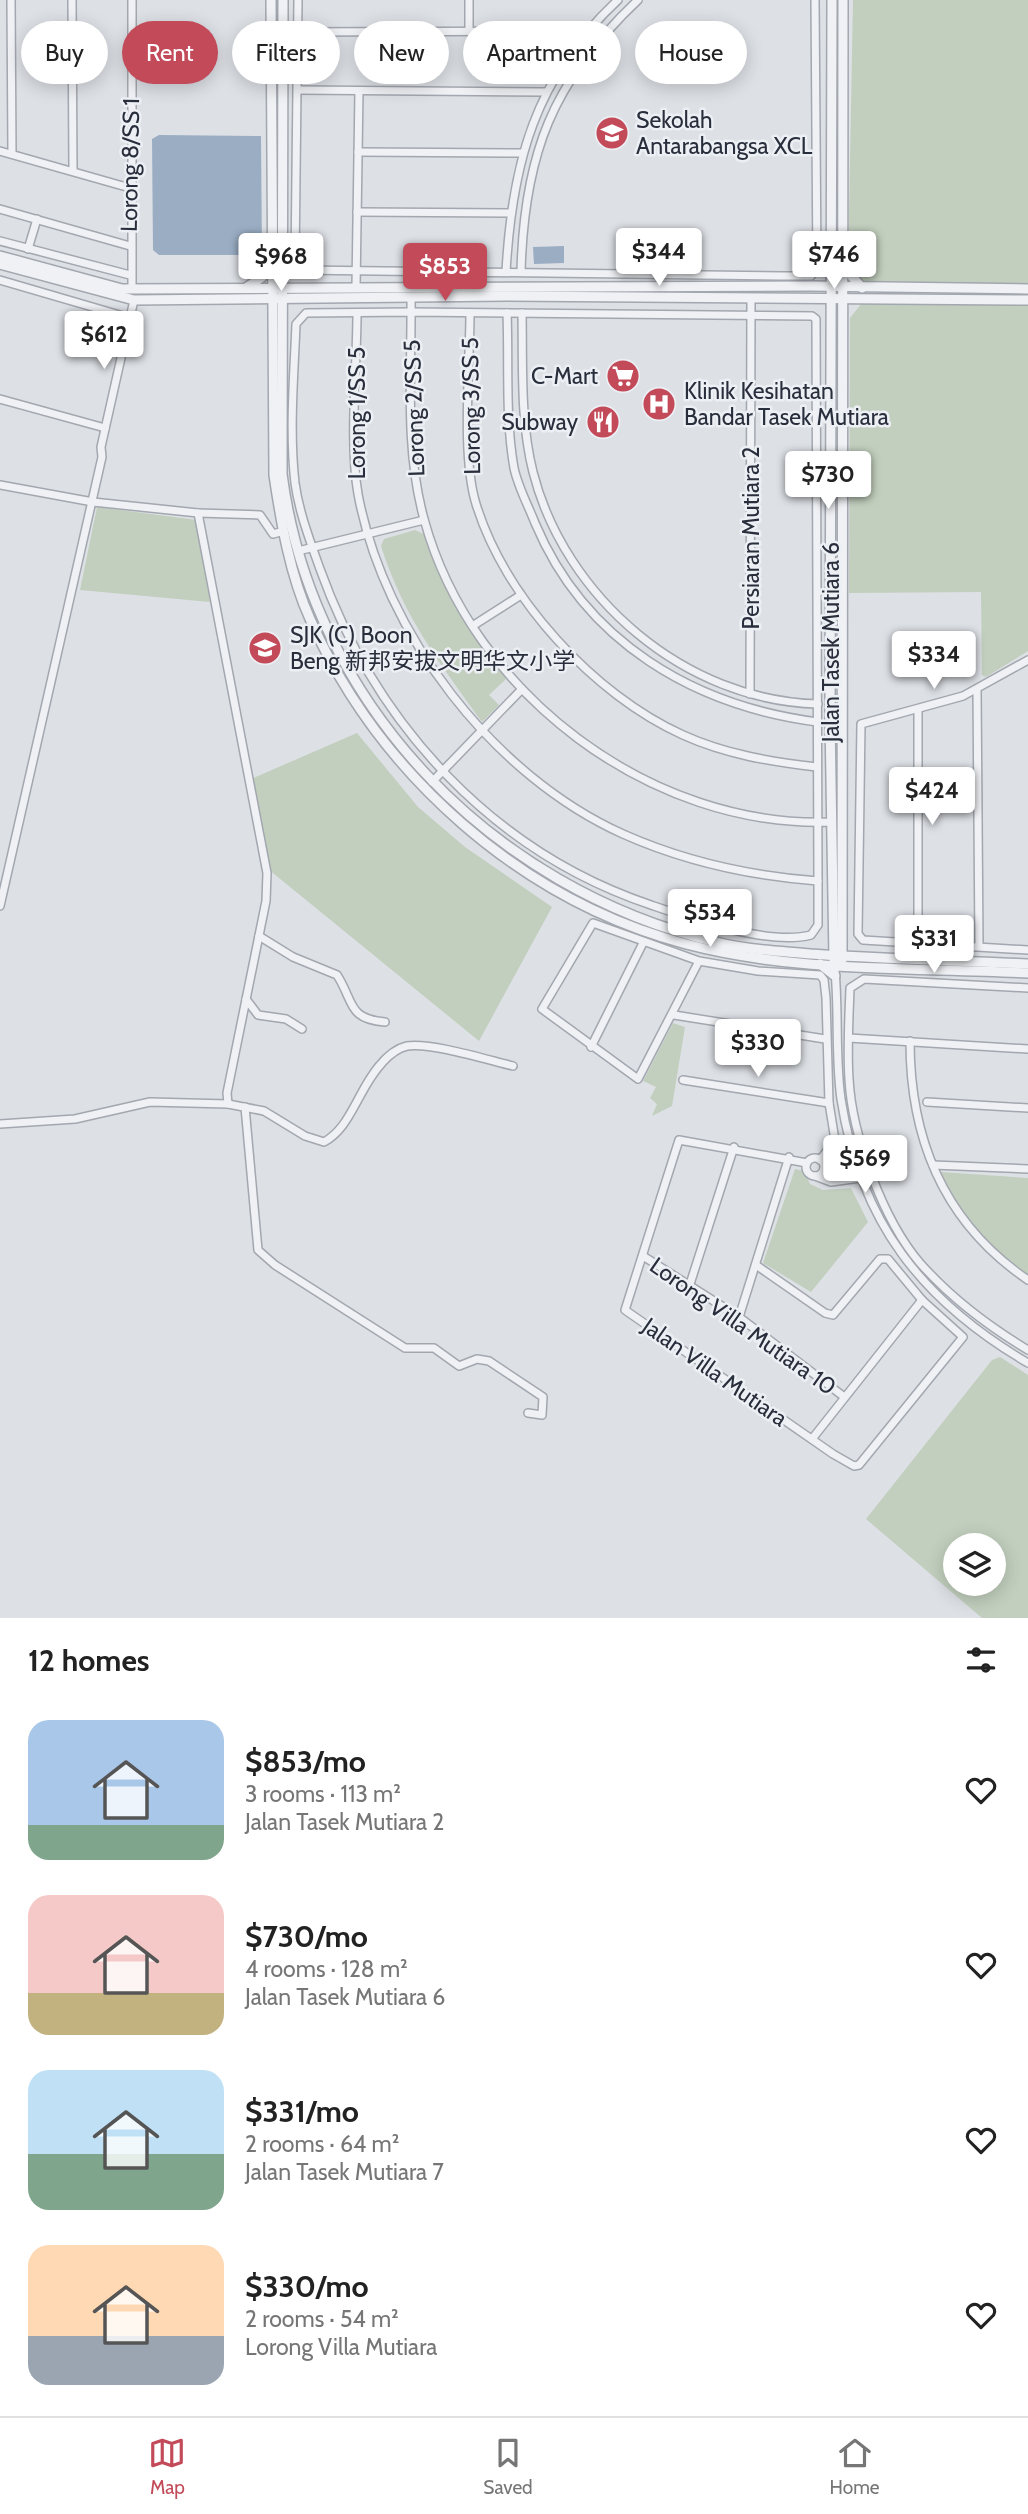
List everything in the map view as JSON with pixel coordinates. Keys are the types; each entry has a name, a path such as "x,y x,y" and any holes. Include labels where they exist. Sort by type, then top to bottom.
{"street":[{"path":"11,0 12,154"},
{"path":"72,0 73,171"},
{"name":"Lorong 8/SS 1","path":"132,0 132,288"},
{"path":"271,0 278,259 288,276 303,288"},
{"path":"283,0 274,475 284,531 310,619 346,685 379,736 428,791 470,832 518,868 605,915 641,930 687,945 732,954 837,968 854,966 1028,973"},
{"path":"298,0 298,21"},
{"path":"469,0 469,21"},
{"path":"506,272 509,212 521,153 546,92 597,19 618,0"},
{"path":"522,272 529,178 545,126 576,69 638,0"},
{"path":"811,281 817,267 815,0"},
{"path":"832,0 831,93 837,267 862,288"},
{"path":"0,256 112,287 278,293 308,298 609,292 825,279 837,267 844,93 843,0"},
{"path":"815,14 831,15"},
{"path":"340,32 463,31"},
{"path":"298,84 297,268 305,272 700,275 811,281 837,287 1028,289"},
{"path":"0,88 11,91"},
{"path":"298,90 546,92"},
{"path":"356,288 359,91"},
{"path":"831,93 844,93"},
{"path":"0,151 130,188"},
{"path":"358,152 521,153"},
{"path":"815,179 833,180"},
{"path":"0,209 130,246"},
{"path":"357,212 509,212"},
{"path":"28,249 37,219"},
{"path":"0,241 130,275"},
{"path":"245,293 278,259"},
{"path":"0,264 134,300 245,293 260,300 277,320 282,474 298,551 320,615 372,710 432,782 494,838 554,878 598,902 657,925 719,943 804,953 837,968 865,957 1028,964"},
{"name":"Jalan Tasek Mutiara 6","path":"837,267 843,506 843,855 837,968"},
{"path":"700,275 700,287"},
{"path":"0,280 130,318"},
{"path":"278,293 303,288 356,288 609,292 751,298 1028,300"},
{"name":"Lorong 2/SS 5","path":"411,297 413,465 424,520 457,598 522,690 606,759 654,786 731,811 818,823 832,822"},
{"path":"277,320 290,305 308,298"},
{"name":"Persiaran Mutiara 2","path":"750,694 751,298"},
{"path":"817,299 837,318 860,299"},
{"path":"0,905 93,502 105,428 134,300"},
{"path":"411,312 812,316 817,325 818,410 817,931 804,937 733,929 684,916 624,894 547,856 488,815 442,771 386,702 364,666 332,602 313,548 295,483 293,435 296,324 306,313 411,312"},
{"name":"Lorong 1/SS 5","path":"357,313 358,493 369,534 408,631 430,666 483,731 561,798 622,834 699,862 775,878 818,881"},
{"name":"Lorong 3/SS 5","path":"470,313 469,458 472,483 485,524 521,595 564,646 612,692 660,724 736,754 817,767"},
{"path":"507,313 509,409 515,471 546,550 575,593 637,654 677,680 715,698 749,709 818,722"},
{"path":"522,313 529,451 546,515 563,550 592,589 648,642 681,664 750,694 793,703 818,704"},
{"name":"Jalan Tasek Mutiara 6","path":"837,318 831,603 832,822 838,932"},
{"path":"0,399 105,428"},
{"path":"818,410 833,410"},
{"path":"0,485 93,502 198,513 260,515 273,534 284,531"},
{"path":"831,506 843,506"},
{"path":"198,513 264,847 266,901 227,1093 228,1104"},
{"path":"298,551 424,520"},
{"path":"474,625 521,595"},
{"path":"817,603 831,603"},
{"path":"918,943 918,711 977,690 1028,660"},
{"path":"432,782 522,690"},
{"path":"977,690 979,946"},
{"name":"Jalan Tasek Mutiara 6","path":"918,711 864,722 859,728 858,934 863,940 1028,950"},
{"path":"843,855 859,854"},
{"path":"699,961 674,1015 638,1079 543,1012 543,1005 590,925 597,924 643,943 699,961 822,977 826,998 825,1039 829,1103 835,1140 820,1160"},
{"path":"804,953 823,947 838,932 852,949 865,957"},
{"path":"259,936 293,957 337,975 352,1009 360,1018 385,1021"},
{"path":"591,1047 643,943"},
{"path":"837,968 841,1099 859,1174 889,1235 912,1269 948,1308 994,1343 1028,1363"},
{"path":"1028,988 864,979 850,988 849,1038 849,1082 864,1150 894,1222 919,1262 967,1309 1028,1350"},
{"path":"246,999 258,1015 286,1019 302,1029"},
{"path":"674,1015 825,1039"},
{"path":"849,1038 1028,1049"},
{"path":"910,1041 914,1103 933,1165 949,1200 977,1238 1000,1261 1028,1280"},
{"path":"0,1124 75,1119 150,1102 228,1104 264,1111 304,1136 324,1142 334,1136 346,1122 369,1079 390,1056 405,1046 422,1046 513,1066"},
{"path":"683,1080 829,1103"},
{"path":"927,1102 1028,1108"},
{"path":"245,1107 258,1250 275,1265 405,1348 434,1348 459,1366 477,1359 489,1361 543,1397 542,1415 528,1413"},
{"name":"Jalan Villa Mutiara","path":"807,1163 734,1147 679,1140 625,1310 854,1466 859,1465 962,1340 961,1334 922,1300"},
{"path":"690,1284 734,1147"},
{"path":"739,1317 789,1157"},
{"path":"814,1158 820,1160 824,1169 834,1174 859,1174 831,1182 808,1172 807,1163 814,1158"},
{"path":"933,1165 1028,1169"},
{"path":"815,1176 824,1169"},
{"name":"Lorong Villa Mutiara 10","path":"643,1256 739,1317 844,1396"},
{"path":"756,1265 825,1313 833,1315 884,1258 890,1261 922,1300 812,1438"}],"green space":[{"path":"853,0 1028,0 1028,284 863,282 848,268"},
{"path":"861,304 1028,305 1028,651 986,677 982,675 981,592 849,593 850,318"},
{"path":"97,507 197,520 210,602 80,590"},
{"path":"415,530 426,535 451,600 506,679 489,695 499,705 482,722 424,638 390,572 381,546 384,539"},
{"path":"357,733 418,807 465,847 552,907 479,1041 268,869 251,779"},
{"path":"673,1023 685,1027 672,1106 652,1116 657,1104 650,1098 656,1087 643,1081"},
{"path":"795,1169 804,1171 810,1184 823,1190 851,1188 868,1222 811,1292 763,1263"},
{"path":"941,1172 1028,1178 1028,1275 1000,1254 977,1230 957,1202"},
{"path":"1000,1357 1028,1375 1028,1618 982,1618 956,1596 1006,1596 1006,1533 943,1533 943,1585 866,1519 992,1360"}],"water":[{"path":"159,135 261,136 262,255 159,255 153,250 152,139"},
{"path":"564,246 564,263 534,264 533,247"}],"place":[{"name":"Sekolah Antarabangsa XCL","path":"612,133"},
{"name":"C-Mart","path":"623,376"},
{"name":"Klinik Kesihatan Bandar Tasek Mutiara","path":"659,404"},
{"name":"Subway","path":"603,422"},
{"name":"SJK (C) Boon Beng 新邦安拔文明华文小学","path":"265,648"}]}
